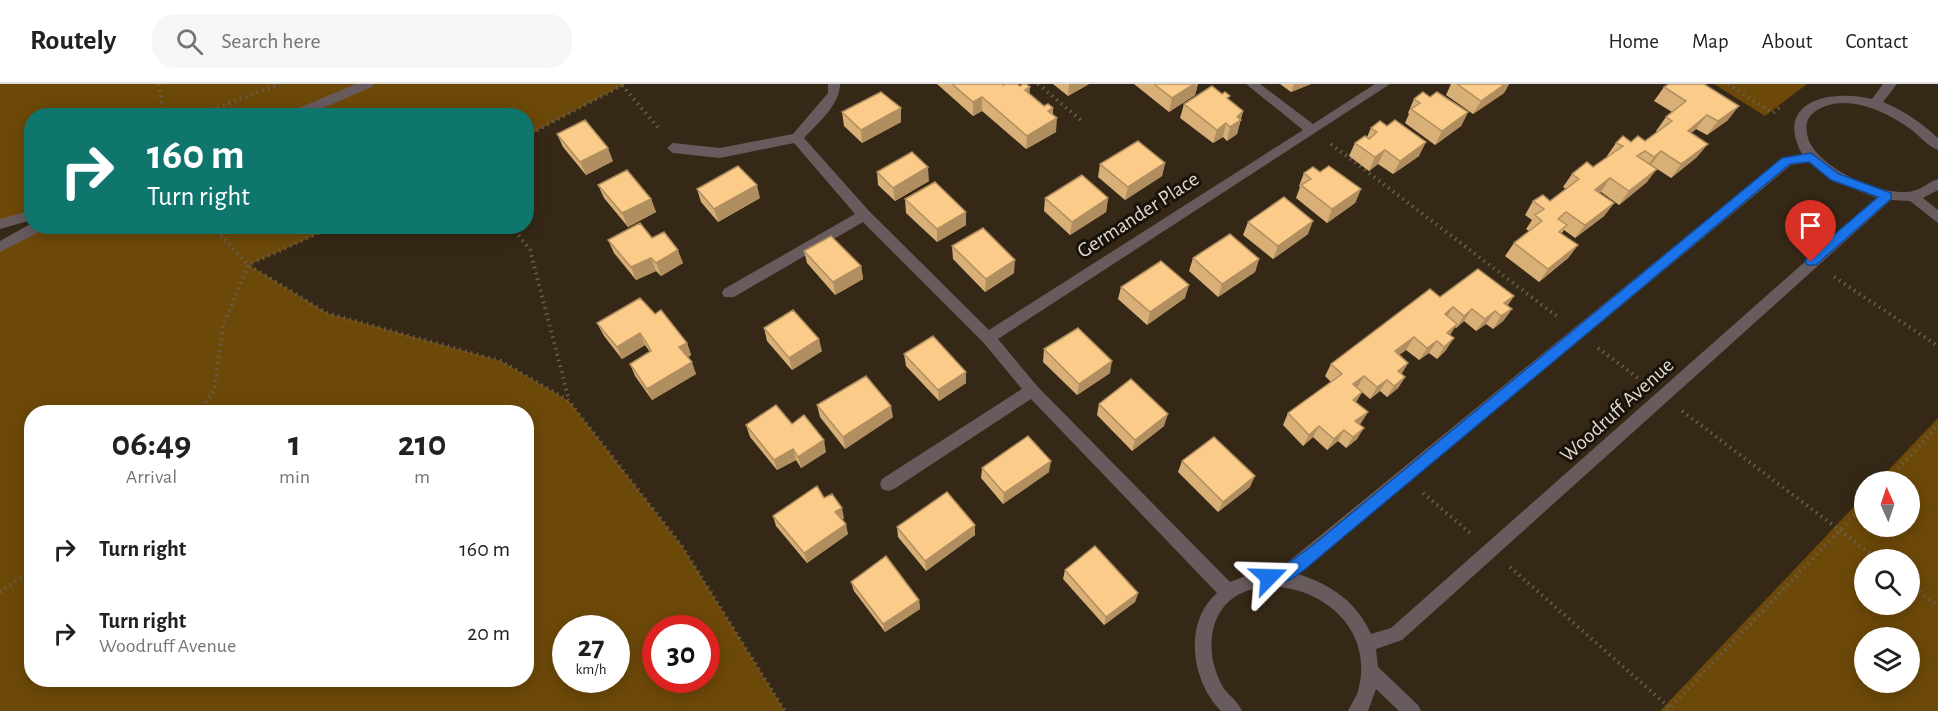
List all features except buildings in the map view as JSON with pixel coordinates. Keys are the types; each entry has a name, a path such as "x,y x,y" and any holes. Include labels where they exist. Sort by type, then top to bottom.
{"street":[{"path":"310,108 368,84"},
{"path":"673,148 720,153 796,138 822,111 834,94 834,84"},
{"path":"1252,84 1311,129"},
{"name":"Germander Place","path":"988,338 1384,84"},
{"path":"1875,105 1882,92 1891,84"},
{"path":"1938,144 1917,124 1890,110 1862,102 1830,100 1811,108 1801,120 1801,138 1811,157 1835,177 1887,196 1913,196 1938,184"},
{"path":"796,138 864,215 988,338 1032,390 1228,592"},
{"path":"1283,576 1787,161 1811,157"},
{"name":"Woodruff Avenue","path":"1367,644 1396,634 1887,196"},
{"path":"1913,196 1938,218"},
{"path":"729,293 864,215"},
{"path":"0,224 24,217"},
{"path":"0,248 24,234"},
{"path":"888,484 1032,390"},
{"path":"1233,711 1216,691 1204,663 1203,635 1213,607 1228,592 1255,578 1283,576 1306,582 1332,596 1354,618 1367,644 1371,672 1363,704 1357,711"},
{"path":"1371,672 1412,711"}],"path":[{"path":"159,84 163,108"},
{"path":"216,108 280,84"},
{"path":"1038,84 1082,121"},
{"path":"1728,84 1773,113 1781,107"},
{"path":"534,132 623,85 654,126 667,135 673,148"},
{"path":"220,234 248,265 327,314 501,361 569,401 682,546 785,711"},
{"path":"203,405 214,391 223,326 248,265 316,234"},
{"path":"517,234 530,250 569,401"},
{"path":"1811,262 1938,346"},
{"path":"1896,471 1938,425"},
{"path":"1405,477 1668,709 1854,515"},
{"path":"0,592 24,576"},
{"path":"1920,592 1938,606"}],"shaded area":[{"path":"0,84 368,84 308,108 24,108 24,217 0,224"},
{"path":"372,84 625,84 534,132 534,108 317,108"},
{"path":"1714,84 1807,84 1765,116"},
{"path":"25,234 318,234 249,265 327,313 501,361 569,401 682,546 785,711 0,711 0,247"},
{"path":"1938,418 1938,711 1660,711 1854,507 1854,537 1920,537 1920,471 1888,471"}],"route":[{"path":"1269,577 1283,576 1318,549 1577,332 1787,161 1811,157 1835,177 1887,196 1811,262"}]}
